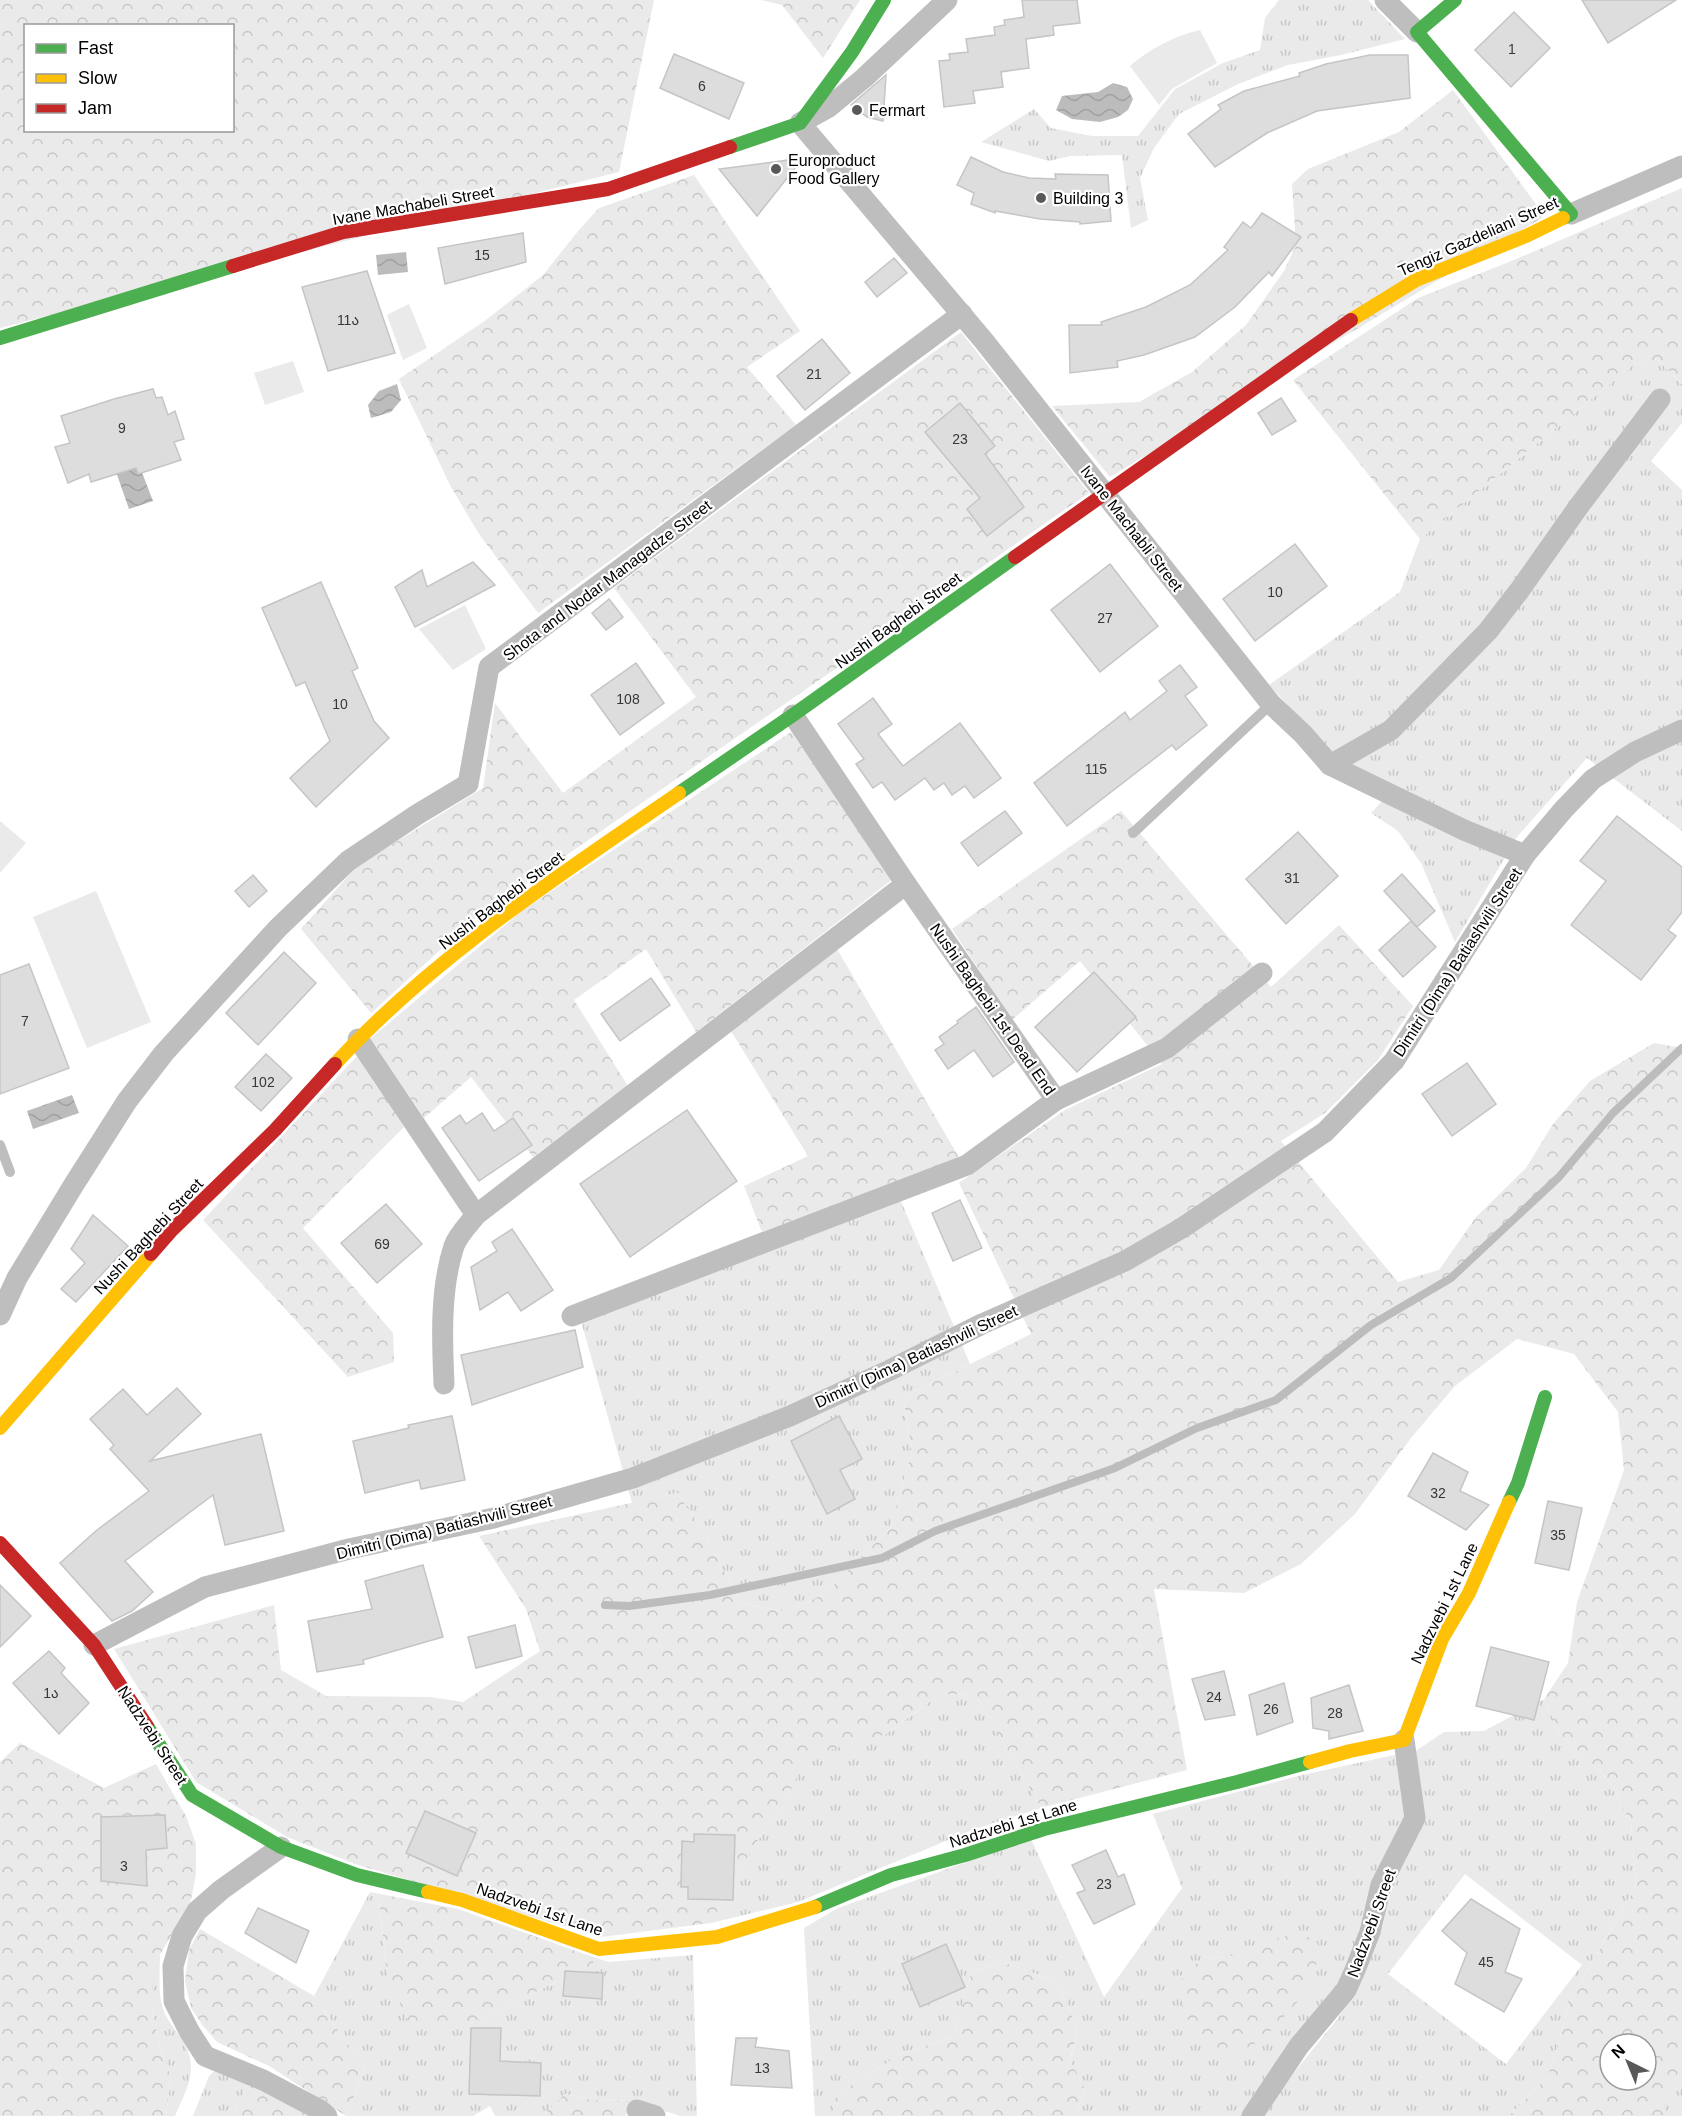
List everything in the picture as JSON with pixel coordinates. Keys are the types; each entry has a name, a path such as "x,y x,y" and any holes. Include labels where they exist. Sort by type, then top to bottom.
{"street":[{"path":"800,123 852,52 884,0"},
{"path":"800,123 829,107 864,78 947,0"},
{"path":"1385,0 1417,32 1455,0"},
{"name":"Tengiz Gazdeliani Street","path":"1104,493 1355,318 1416,280 1526,236 1571,214 1417,32"},
{"name":"Ivane Machabli Street","path":"800,123 962,314 1270,704 1303,734 1330,765 1464,830 1525,855"},
{"name":"Ivane Machabeli Street","path":"0,338 343,232 608,189 800,123"},
{"path":"1571,214 1682,166"},
{"name":"Shota and Nodar Managadze Street","path":"0,1315 17,1278 127,1101 164,1053 278,928 348,861 468,784 489,667 962,314"},
{"path":"1330,765 1390,730 1488,631 1660,399"},
{"name":"Nushi Baghebi Street","path":"2,1418 52,1366 172,1230 275,1130 358,1039 433,971 528,897 793,715 1104,493"},
{"name":"Nushi Baghebi 1st Dead End","path":"572,1316 967,1165 1056,1100 906,884 793,715"},
{"name":"Dimitri (Dima) Batiashvili Street","path":"94,1645 205,1587 349,1549 494,1518 633,1478 790,1416 982,1324 1125,1261 1182,1228 1325,1132 1394,1061 1525,855 1564,809 1593,779 1635,752 1682,730"},
{"path":"444,1384 442,1334 447,1278 455,1243 476,1215 906,884"},
{"path":"1056,1100 1167,1048 1262,973"},
{"path":"358,1039 476,1215"},
{"name":"Nadzvebi 1st Lane","path":"281,1847 357,1875 462,1900 599,1949 717,1937 820,1906 891,1875 965,1855 1044,1828 1237,1782 1350,1751 1404,1740 1442,1639 1469,1593 1518,1483 1545,1397"},
{"path":"0,1543 94,1645"},
{"name":"Nadzvebi Street","path":"94,1645 192,1795 281,1847"},
{"name":"Nadzvebi Street","path":"1252,2116 1299,2046 1346,1990 1355,1970 1370,1932 1381,1885 1415,1818 1404,1740"},
{"path":"281,1847 221,1890 197,1911 182,1936 173,1965 174,2001 205,2056 263,2080 327,2116"}],"lane":[{"path":"1133,833 1270,704"},
{"path":"0,1145 10,1172"}],"green space":[{"path":"0,0 654,0 619,172 0,328"},
{"path":"761,0 860,0 823,58 782,5"},
{"path":"1279,0 1368,0 1405,39 1288,65 1238,84 1179,114 1154,148 1140,178 1148,220 1131,228 1122,155 1070,156 1049,161 981,142 1034,109 1051,128 1092,136 1138,136 1175,89 1223,63 1260,50 1265,18"},
{"path":"1200,30 1217,63 1172,89 1159,105 1130,66 1162,44"},
{"path":"1453,90 1538,207 1542,218 1110,477 1052,406 1139,402 1192,372 1246,325 1284,271 1296,245 1292,184 1308,169 1399,132"},
{"path":"694,175 800,331 747,367 796,425 538,613 479,534 451,487 399,379 486,320 543,275 599,208"},
{"path":"1682,188 1682,384 1657,359 1633,365 1420,539 1293,380 1418,298 1514,260"},
{"path":"409,304 427,348 403,360 387,315"},
{"path":"961,332 1089,493 473,920 371,1013 301,929 357,866 483,788 495,703 563,793 696,697 614,588"},
{"path":"1657,359 1682,384 1682,423 1651,461 1682,490 1682,831 1587,758 1517,837 1455,942 1421,863 1398,831 1371,813 1393,789 1334,755 1269,685 1400,592 1420,539 1633,365"},
{"path":"293,361 304,392 265,405 254,373"},
{"path":"465,605 486,649 453,670 419,629"},
{"path":"791,732 893,879 696,1032 646,949 574,1000 628,1086 533,1157 471,1077 424,1118 370,1039 523,910"},
{"path":"1121,811 1271,987 1339,925 1413,1006 1378,1060 1325,1113 1281,1141 1398,1282 1439,1270 1476,1217 1526,1168 1553,1124 1590,1081 1654,1043 1682,1048 1682,2066 1664,2100 1665,2116 1509,2116 1548,2076 1571,1999 1636,1886 1631,1823 1608,1779 1560,1734 1544,1699 1568,1663 1577,1602 1624,1470 1618,1412 1574,1354 1517,1339 1455,1386 1411,1438 1355,1514 1301,1564 1244,1593 1154,1589 1187,1770 1041,1808 975,1694 939,1695 884,1735 805,1757 785,1804 755,1844 711,1923 601,1937 355,1864 287,1837 196,1782 114,1649 274,1605 281,1670 326,1696 430,1697 463,1702 540,1651 526,1609 479,1536 677,1493 701,1527 741,1603 788,1612 826,1593 890,1528 912,1452 903,1397 1031,1334 959,1183 1065,1110 1162,1064 1080,961 1012,1020 952,929"},
{"path":"0,821 26,843 0,873"},
{"path":"96,891 151,1022 87,1048 33,917"},
{"path":"837,949 960,1159 762,1232 744,1186 808,1156 731,1031"},
{"path":"360,1053 404,1127 303,1228 393,1333 394,1362 348,1377 203,1220"},
{"path":"900,1199 970,1364 903,1397 912,1452 890,1528 826,1593 788,1612 741,1603 701,1527 677,1493 632,1503 581,1321"},
{"path":"975,1694 1041,1808 975,1829 798,1902 711,1923 755,1844 785,1804 805,1756 884,1735 939,1695"},
{"path":"1544,1699 1560,1734 1608,1779 1631,1823 1636,1886 1571,1999 1548,2076 1509,2116 1262,2116 1266,2107 1339,2017 1363,1973 1383,1925 1389,1884 1425,1817 1414,1752 1444,1732 1484,1731","holes":["1465,1874 1582,1965 1506,2064 1388,1974"]},
{"path":"20,1743 104,1788 156,1764 186,1816 196,1844 196,1875 190,1904 152,1968 152,2008 160,2047 171,2077 166,2116 0,2116 0,1762"},
{"path":"1399,1754 1406,1822 1342,1982 1242,2116 1081,2116 1077,2109 1086,2091 1070,2061 1078,2029 1056,1981 1005,1963 972,1971 953,2037 903,2053 836,2095 832,2116 815,2116 804,1928 838,1908 1031,1839 1104,1997 1182,1888 1153,1814 1302,1775","holes":["1242,1955 1315,1983 1300,1997 1208,1959"]},
{"path":"370,1892 379,1901 387,1974 468,2025 556,1982 592,1972 593,1957 609,1962 693,1955 697,2116 680,2116 634,2101 592,2100 566,2094 545,2113 546,2116 495,2116 490,2106 473,2116 346,2116 365,2068 314,1996"},
{"path":"370,1892 458,1909 593,1957 593,1972 556,1982 468,2025 409,2024 387,1974 379,1901"},
{"path":"200,1929 314,1996 365,2068 346,2116 269,2066 217,2042 203,2026 191,2008 185,1981 189,1950"},
{"path":"1302,1932 1318,1944 1315,1983 1263,2039 1227,2059 1182,2013 1182,1970 1208,1959 1242,1955 1259,1943"},
{"path":"160,1954 162,2007 186,2046 191,2060 189,2080 175,2116 166,2116 171,2077 160,2047 152,2008 152,1968"},
{"path":"1005,1963 1056,1981 1078,2029 1070,2060 1086,2091 1077,2109 1081,2116 832,2116 836,2095 903,2053 953,2037 972,1971"},
{"path":"1682,2066 1682,2116 1665,2116 1663,2100"},
{"path":"218,2068 247,2084 233,2116 193,2116 209,2076"},
{"path":"247,2084 291,2102 310,2116 233,2116"},
{"path":"565,2094 592,2100 634,2101 625,2116 546,2116 545,2113"}],"water":[{"path":"1113,83 1127,87 1133,99 1128,110 1118,117 1100,122 1072,119 1056,110 1062,96 1098,92"},
{"path":"406,252 408,272 378,275 376,255"},
{"path":"397,384 401,400 391,412 371,418 368,405 379,391"},
{"path":"131,444 153,501 129,509 109,452"},
{"path":"72,1095 79,1113 33,1129 27,1111"}],"building":[{"path":"1022,0 1077,0 1080,23 1053,26 1054,35 1026,39 1029,68 1001,72 1003,87 973,91 975,103 944,107 939,61 950,60 949,54 968,52 966,39 995,35 994,27 1005,25 1004,20 1024,17"},
{"path":"1582,0 1676,0 1608,43"},
{"path":"1514,12 1550,48 1511,87 1475,50"},
{"path":"674,54 744,83 729,119 660,88"},
{"path":"1370,55 1408,55 1410,98 1317,111 1267,133 1215,167 1188,134 1221,109 1218,105 1244,91 1300,76 1299,73 1326,64"},
{"path":"886,75 883,121 867,117 851,105"},
{"name":"Building 3","path":"971,157 1003,172 1029,178 1056,179 1055,174 1108,175 1111,221 1080,224 1080,222 1040,219 995,211 995,213 971,204 974,193 957,185"},
{"path":"803,158 757,216 719,169 720,169"},
{"path":"1262,213 1301,237 1272,276 1269,272 1235,307 1195,337 1144,355 1117,361 1118,367 1070,373 1069,325 1102,325 1101,322 1146,307 1190,285 1228,250 1224,247 1243,222 1251,228"},
{"path":"523,233 526,262 445,284 438,248"},
{"path":"894,258 907,273 877,297 865,282"},
{"path":"367,271 395,353 328,371 302,287"},
{"path":"822,339 850,373 805,410 777,376"},
{"path":"153,389 156,398 162,397 168,415 175,411 184,439 174,442 181,460 138,474 136,468 91,482 89,474 68,483 55,447 70,443 61,416"},
{"path":"1281,398 1296,421 1272,435 1258,413"},
{"path":"960,403 995,446 985,454 1024,507 987,536 967,509 980,498 925,432"},
{"path":"1295,544 1327,586 1255,641 1223,599"},
{"path":"473,562 495,585 415,627 395,587 422,570 427,587"},
{"path":"1110,564 1158,626 1100,672 1051,610"},
{"path":"321,582 358,668 352,671 374,721 389,738 316,807 290,778 330,741 305,682 296,686 262,608"},
{"path":"609,599 623,617 606,630 592,613"},
{"path":"636,663 664,703 620,735 591,695"},
{"path":"1180,665 1197,687 1185,696 1207,725 1176,750 1172,745 1067,826 1034,783 1125,712 1130,720 1167,691 1159,681"},
{"path":"873,698 892,724 878,734 903,766 960,723 1001,778 974,798 965,786 952,795 944,783 934,790 925,778 895,800 882,782 873,788 856,764 864,759 838,724"},
{"path":"1005,811 1022,833 978,866 961,843"},
{"path":"1617,816 1682,867 1682,912 1668,930 1676,936 1641,980 1571,925 1606,881 1580,861"},
{"path":"1298,832 1338,876 1286,924 1246,879"},
{"path":"1402,874 1435,911 1417,927 1384,891"},
{"path":"253,875 267,891 249,907 235,891"},
{"path":"1411,921 1436,947 1403,977 1379,950"},
{"path":"284,952 316,983 258,1045 226,1013"},
{"path":"29,964 69,1068 0,1094 0,975"},
{"path":"1094,972 1136,1017 1077,1072 1035,1027"},
{"path":"651,978 670,1005 620,1041 601,1014"},
{"path":"976,1007 1014,1062 993,1077 974,1050 948,1069 935,1050 944,1044 939,1037"},
{"path":"266,1054 292,1078 261,1111 235,1087"},
{"path":"1467,1063 1496,1104 1452,1136 1422,1094"},
{"path":"687,1110 737,1181 630,1257 580,1184"},
{"path":"482,1113 494,1131 513,1118 532,1145 479,1181 442,1128 460,1115 466,1124"},
{"path":"960,1200 982,1248 953,1261 932,1213"},
{"path":"386,1204 422,1244 377,1283 341,1243"},
{"path":"93,1215 128,1246 76,1302 61,1289 85,1263 71,1249"},
{"path":"512,1229 553,1290 521,1311 508,1292 480,1310 471,1267 497,1251 492,1242"},
{"path":"575,1330 583,1367 472,1405 461,1355"},
{"path":"177,1388 201,1414 150,1461 261,1434 284,1531 225,1545 213,1495 125,1561 153,1592 132,1611 112,1621 60,1563 97,1530 149,1491 110,1449 114,1445 90,1419 123,1389 147,1415"},
{"path":"452,1416 465,1480 421,1489 419,1480 365,1493 353,1441 409,1428 408,1425"},
{"path":"839,1416 862,1459 840,1470 855,1499 827,1514 791,1441"},
{"path":"1433,1453 1468,1472 1460,1491 1489,1505 1466,1530 1408,1496"},
{"path":"1548,1501 1582,1508 1569,1570 1535,1563"},
{"path":"423,1565 443,1637 363,1660 364,1664 317,1672 308,1621 372,1609 365,1581"},
{"path":"0,1585 31,1616 0,1647"},
{"path":"515,1625 522,1656 476,1668 468,1637"},
{"path":"1491,1647 1549,1662 1534,1720 1476,1706"},
{"path":"49,1651 65,1668 61,1673 89,1703 59,1734 13,1683"},
{"path":"1224,1671 1235,1715 1205,1720 1192,1679"},
{"path":"1284,1683 1293,1722 1257,1735 1249,1695"},
{"path":"1349,1685 1363,1731 1329,1739 1329,1731 1313,1728 1311,1698"},
{"path":"425,1811 476,1833 457,1876 406,1853"},
{"path":"165,1815 167,1848 146,1850 147,1886 101,1881 101,1817"},
{"path":"694,1834 735,1835 733,1900 688,1899 688,1887 681,1887 682,1841 694,1842"},
{"path":"1106,1850 1118,1877 1124,1874 1135,1904 1094,1924 1077,1893 1085,1890 1072,1865"},
{"path":"1471,1899 1520,1929 1505,1972 1522,1979 1504,2012 1455,1984 1467,1953 1442,1931"},
{"path":"258,1908 309,1931 296,1963 245,1933"},
{"path":"946,1944 965,1987 920,2007 902,1964"},
{"path":"565,1971 603,1973 602,1999 563,1996"},
{"path":"471,2028 501,2028 500,2061 541,2063 540,2096 469,2094"},
{"path":"736,2038 757,2038 755,2047 789,2051 792,2088 731,2085"}],"waterway":[{"path":"605,1605 629,1606 710,1595 882,1558 935,1531 1115,1468 1197,1428 1276,1400 1371,1325 1451,1278 1559,1177 1613,1113 1682,1048"}],"traffic: fast":[{"path":"730,147 800,123 852,52 884,0"},
{"path":"1455,0 1417,32 1571,214 1563,218"},
{"path":"0,338 233,266"},
{"path":"679,793 1015,557"},
{"path":"1509,1502 1518,1483 1545,1397"},
{"path":"147,1726 192,1795 281,1847 357,1875 428,1892"},
{"path":"815,1907 891,1875 965,1855 1044,1829 1310,1762"}],"traffic: slow":[{"path":"1351,320 1416,280 1526,236 1563,218"},
{"path":"335,1064 414,988 499,919 679,793"},
{"path":"0,1428 151,1254"},
{"path":"1310,1762 1404,1740 1442,1639 1469,1593 1509,1502"},
{"path":"428,1892 462,1900 599,1949 717,1937 815,1907"}],"traffic: jam":[{"path":"233,266 343,232 608,189 730,147"},
{"path":"1015,557 1351,320"},
{"path":"151,1254 172,1230 275,1130 335,1064"},
{"path":"0,1543 94,1645 147,1726"}],"place":[{"name":"Fermart","path":"857,110"},
{"name":"Europroduct Food Gallery","path":"776,169"},
{"name":"Building 3","path":"1041,198"}]}
